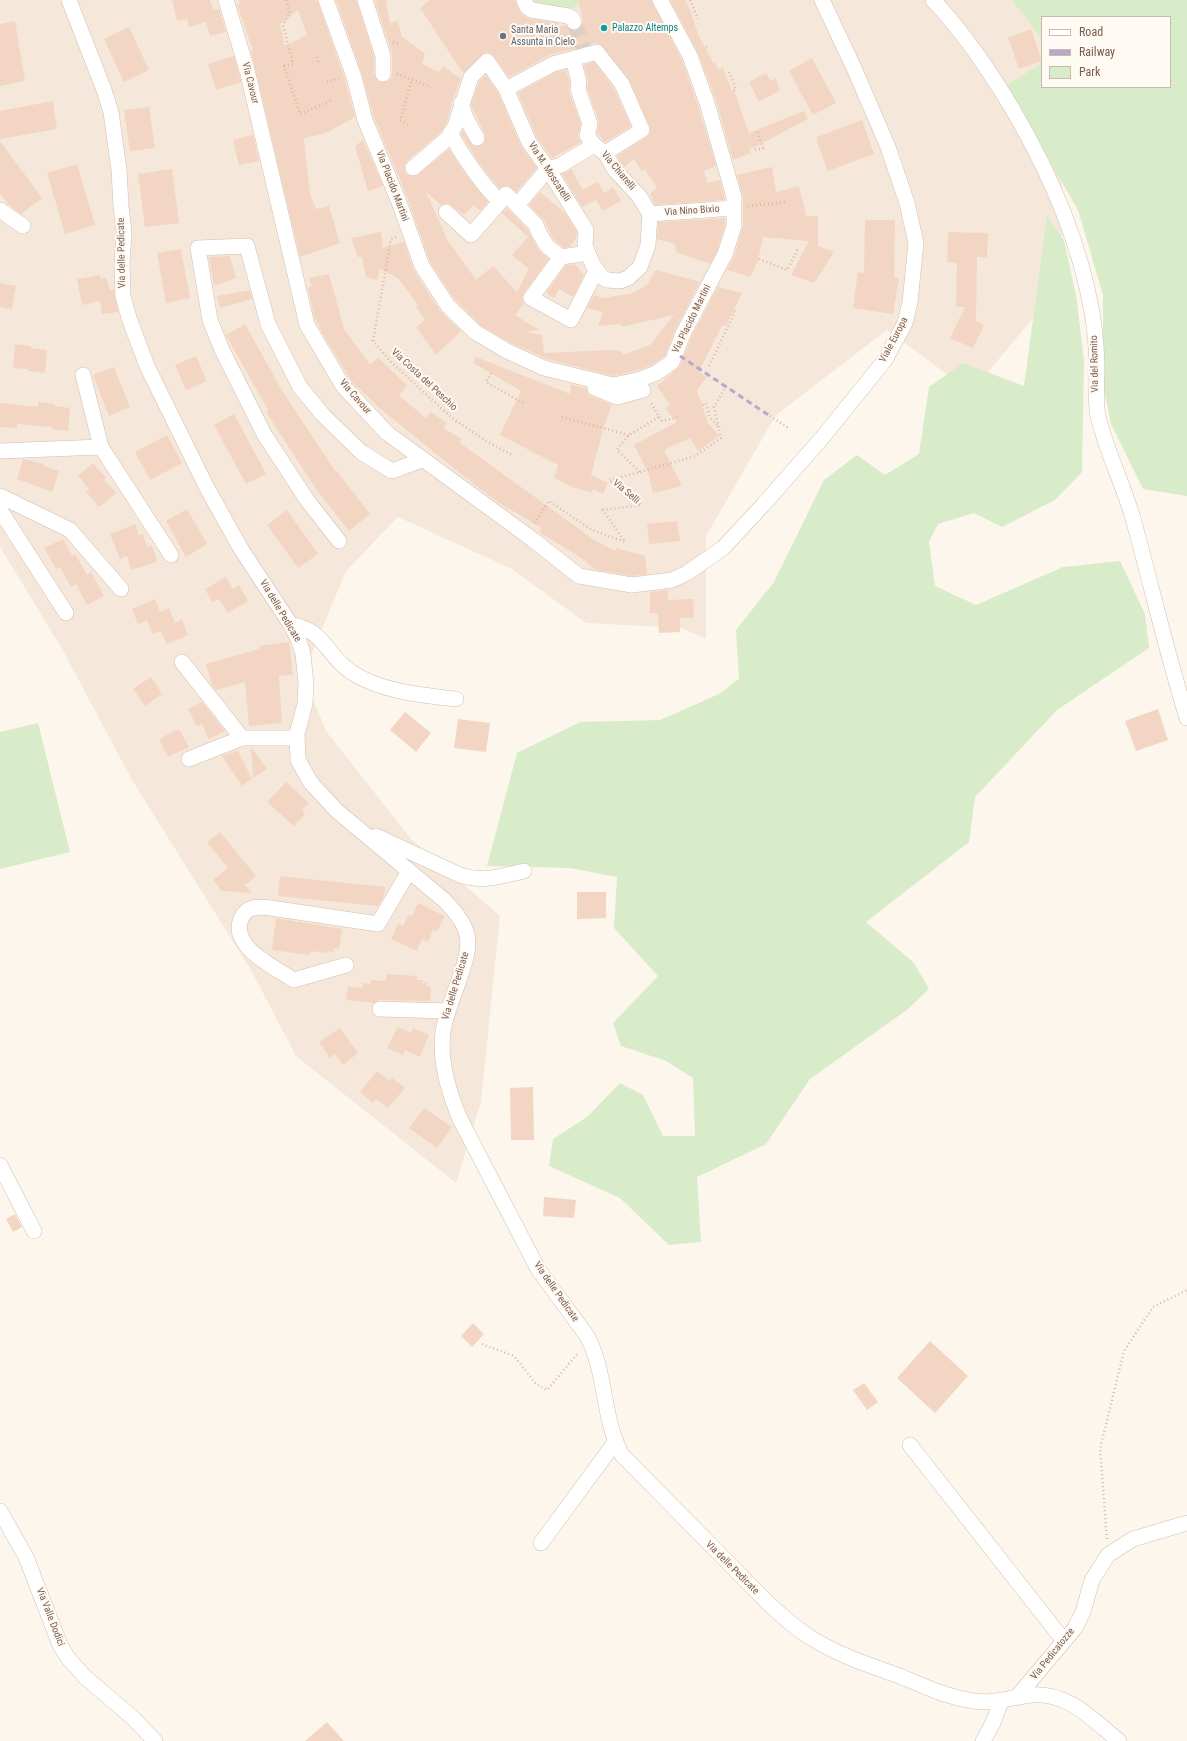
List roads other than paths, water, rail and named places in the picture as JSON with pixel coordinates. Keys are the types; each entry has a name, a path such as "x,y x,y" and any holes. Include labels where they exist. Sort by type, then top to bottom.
{"street":[{"name":"Via delle Pedicate","path":"69,0 111,112 120,170 121,206 124,232 122,264 123,296 129,318 147,366 207,488 241,549 291,625 301,645 306,683 305,704 297,738 298,760 306,777 323,797 355,826 448,904 456,914 467,933 467,954 447,1011 443,1032 443,1048 449,1089 460,1119 538,1269 589,1341 597,1359 616,1442 622,1455 755,1591 779,1613 812,1638 837,1652 951,1696 974,1702 1001,1701 1046,1695 1065,1700 1079,1708 1119,1741"},
{"name":"Via Cavour","path":"226,0 247,70 307,325 343,386 387,433 526,535 578,576 632,585 658,583 672,580 687,574"},
{"name":"Via Placido Martini","path":"326,0 354,77 365,120 422,266 448,306 475,332 507,351 544,368 613,385 638,380 656,373 672,362 683,334 725,254 734,226 734,197 707,102 690,56 660,0"},
{"path":"365,0 383,56 382,74"},
{"path":"524,0 527,7 532,10 568,16 573,19 574,22"},
{"name":"Via del Romito","path":"933,0 958,29 999,88 1034,149 1058,198 1075,243 1084,275 1093,320 1097,362 1096,397 1098,416 1132,514 1163,634 1187,718"},
{"name":"Viale Europa","path":"687,574 723,548 822,438 885,360 905,323 910,302 916,243 907,203 888,147 854,68 820,2"},
{"path":"506,89 553,64 585,54 622,84 642,130 561,165 548,169 517,205"},
{"name":"Via Chiarelli","path":"585,54 578,89 590,124 587,135 615,170 639,196 650,214"},
{"name":"Via M. Moscatelli","path":"461,103 470,77 487,61 506,89 529,142 548,169 586,230 585,246 588,253"},
{"path":"413,168 448,138 455,126 461,103"},
{"path":"461,103 466,118 477,138"},
{"path":"450,133 485,187 500,202"},
{"path":"446,212 471,235 506,194 536,225 547,246 561,257"},
{"name":"Via Nino Bixio","path":"650,214 734,208"},
{"path":"0,210 23,226"},
{"path":"596,271 571,320 531,298 561,257 588,253 596,271 602,277 614,281 628,278 640,267 648,245 650,214"},
{"path":"339,540 307,500 264,434 222,350 210,320 198,248 247,246 268,324 300,387 323,415 361,452 392,471 422,460"},
{"path":"544,368 617,397 643,390"},
{"path":"83,374 101,447 171,555"},
{"path":"0,451 101,447"},
{"path":"0,496 70,530 121,589"},
{"path":"0,510 66,613"},
{"path":"291,625 303,627 314,632 344,666 371,682 409,693 456,699"},
{"path":"182,662 242,738"},
{"path":"189,759 242,738 297,738"},
{"path":"355,826 460,875 471,878 490,879 524,871"},
{"path":"346,965 294,980 248,948 241,940 239,932 241,918 249,908 255,907 378,924 410,871"},
{"path":"380,1009 447,1011"},
{"path":"0,1165 34,1231"},
{"path":"541,1543 616,1442"},
{"path":"910,1445 1064,1641"},
{"name":"Via Valle Dodici","path":"0,1512 26,1557 60,1645 68,1658 85,1677 133,1718 155,1741"},
{"name":"Via Pedicatozze","path":"1016,1698 1064,1641 1079,1620 1092,1580 1102,1562 1114,1551 1133,1539 1187,1523"},
{"path":"984,1741 993,1723 1001,1701"}],"tunnel":[{"path":"574,22 584,50"}],"railway":[{"path":"680,356 770,416"}],"place":[{"name":"Palazzo Altemps","path":"604,28"},
{"name":"Santa Maria Assunta in Cielo","path":"503,36"}]}
